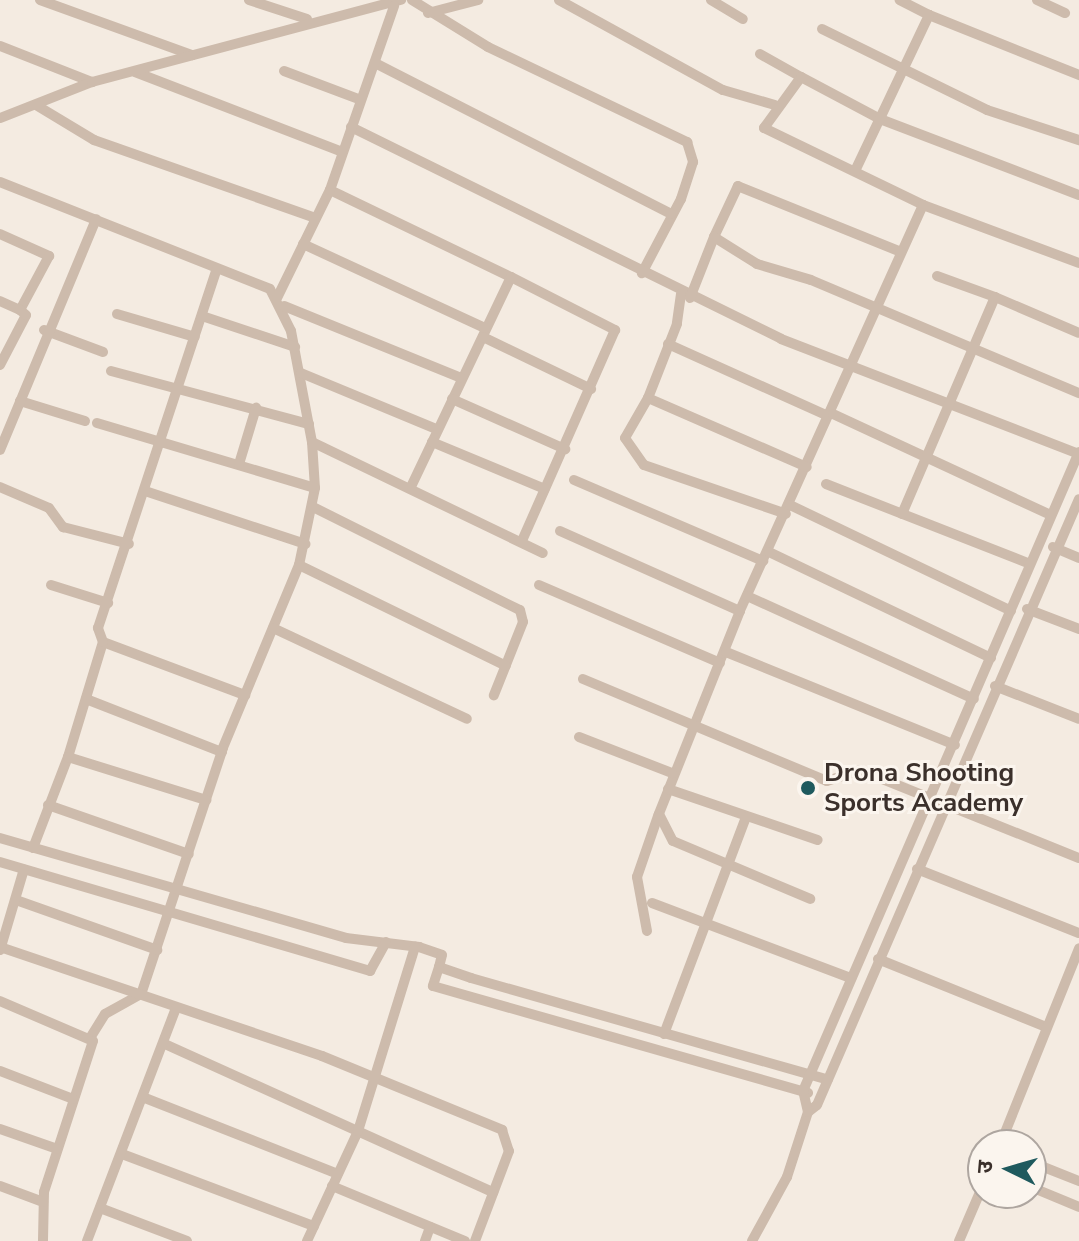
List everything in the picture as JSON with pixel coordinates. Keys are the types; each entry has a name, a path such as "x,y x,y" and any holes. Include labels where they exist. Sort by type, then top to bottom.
{"street":[{"path":"40,0 193,55"},
{"path":"249,0 307,19"},
{"path":"412,0 428,13 687,142 693,162 642,273"},
{"path":"428,13 478,0"},
{"path":"559,0 723,90 775,105"},
{"path":"711,0 743,19"},
{"path":"900,0 929,15 1079,75"},
{"path":"1037,0 1065,13"},
{"path":"1,118 92,82 135,72 307,19 397,3"},
{"path":"43,1241 43,1202 91,1036 105,1014 141,994 179,890 222,752 299,565 313,507 312,442 301,373 280,302 303,244 330,190 340,151 397,3"},
{"path":"855,171 929,15"},
{"path":"822,29 987,110 1079,140"},
{"path":"0,46 92,82"},
{"path":"760,54 880,119 1079,195"},
{"path":"375,63 671,214"},
{"path":"284,71 361,100"},
{"path":"135,72 340,151"},
{"path":"801,77 775,105 764,128 923,205 1079,263"},
{"path":"36,105 94,140 315,218"},
{"path":"351,127 685,296 948,405 1079,453 803,1091 808,1112"},
{"path":"0,182 217,269 280,302 461,378"},
{"path":"901,252 738,186 685,296 648,398 625,438 644,465 788,510 1011,611"},
{"path":"330,190 615,330 522,541"},
{"path":"647,931 637,877 672,773 723,658 740,611 923,205"},
{"path":"0,450 44,330 96,219"},
{"path":"0,234 49,256 20,310"},
{"path":"714,237 757,264 876,307 971,351 1079,393"},
{"path":"303,244 484,332 591,389"},
{"path":"33,848 68,757 103,642 98,628 164,440 195,337 205,317 217,269"},
{"path":"937,276 1079,333"},
{"path":"411,487 511,277"},
{"path":"902,514 995,297"},
{"path":"0,301 26,315 0,365"},
{"path":"117,314 195,337"},
{"path":"205,317 295,347"},
{"path":"44,330 103,352"},
{"path":"668,344 1051,515"},
{"path":"111,371 309,424"},
{"path":"301,373 436,429"},
{"path":"648,398 807,467"},
{"path":"452,399 565,449"},
{"path":"20,401 85,421"},
{"path":"239,464 256,408"},
{"path":"97,423 164,440 315,488"},
{"path":"312,442 543,553"},
{"path":"432,442 545,489"},
{"path":"574,480 766,556 991,658"},
{"path":"826,484 1030,564"},
{"path":"0,487 49,508 63,527 129,544"},
{"path":"145,491 305,544"},
{"path":"752,1241 777,1202 808,1112 820,1099 1053,547 1079,499"},
{"path":"313,507 520,610 523,622 494,695"},
{"path":"560,531 740,611"},
{"path":"1053,547 1079,558"},
{"path":"299,565 506,666"},
{"path":"51,585 108,603"},
{"path":"539,585 955,745"},
{"path":"747,596 974,699"},
{"path":"1027,609 1079,629"},
{"path":"273,628 467,719"},
{"path":"103,642 245,695"},
{"path":"583,679 827,781 860,770 932,796 1079,858"},
{"path":"995,686 1079,719"},
{"path":"86,699 222,752"},
{"path":"579,737 672,773"},
{"path":"68,757 206,800"},
{"path":"668,789 818,840"},
{"path":"48,805 189,854"},
{"path":"659,814 673,841 727,868 810,899"},
{"path":"664,1034 746,817"},
{"path":"0,838 179,890 442,955 433,986 803,1091 820,1099"},
{"path":"0,862 370,971 386,942"},
{"path":"24,869 0,948 141,994 376,1080 509,1136 475,1241"},
{"path":"917,869 1079,933"},
{"path":"16,900 157,950"},
{"path":"652,903 851,978"},
{"path":"310,1240 358,1131 415,947"},
{"path":"1006,1129 1044,1026 1079,948"},
{"path":"878,959 1044,1026"},
{"path":"439,967 664,1034 813,1073 828,1080"},
{"path":"0,1001 91,1036"},
{"path":"87,1241 167,1045 176,1008"},
{"path":"167,1045 493,1192"},
{"path":"0,1071 73,1099"},
{"path":"145,1098 338,1174"},
{"path":"0,1129 57,1149"},
{"path":"122,1154 314,1226"},
{"path":"1047,1168 1079,1181"},
{"path":"0,1186 43,1202"},
{"path":"332,1186 465,1241"},
{"path":"1047,1194 1079,1207"},
{"path":"100,1208 187,1241"},
{"path":"959,1241 973,1209"},
{"path":"425,1241 430,1227"}],"place":[{"name":"Drona Shooting Sports Academy","path":"808,788"}]}
